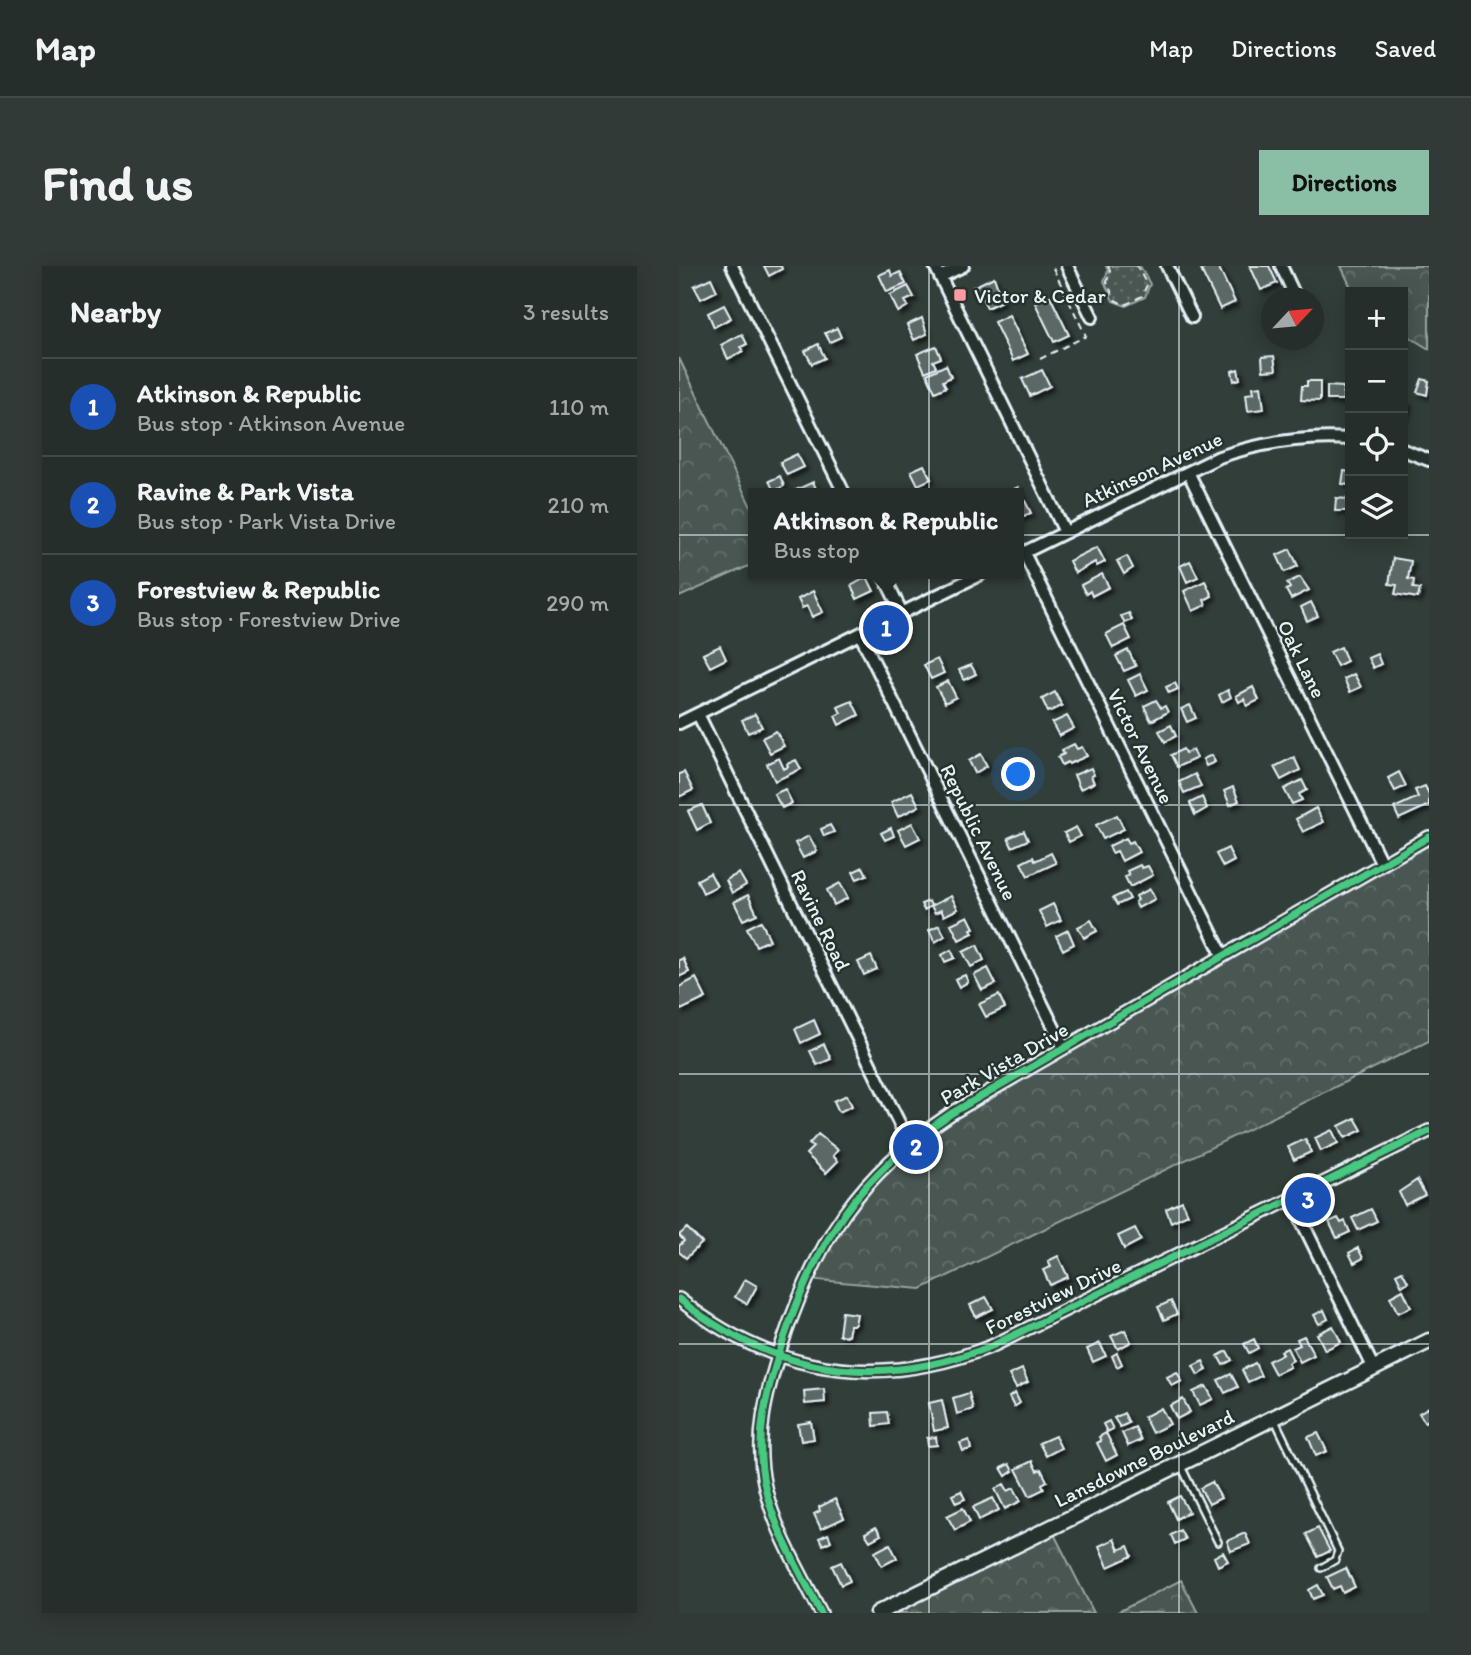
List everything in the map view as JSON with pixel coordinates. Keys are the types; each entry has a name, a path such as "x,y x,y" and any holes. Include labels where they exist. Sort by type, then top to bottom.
{"street":[{"path":"732,266 842,488"},
{"path":"935,266 1065,532"},
{"path":"940,277 963,266"},
{"path":"1067,266 1092,317"},
{"path":"1167,266 1192,317"},
{"path":"1281,266 1291,287"},
{"name":"Atkinson Avenue","path":"1024,552 1219,457 1267,442 1321,437 1345,439"},
{"path":"1408,452 1429,460"},
{"name":"Oak Lane","path":"1188,472 1382,864"},
{"name":"Victor Avenue","path":"1024,560 1223,957"},
{"path":"885,579 902,613"},
{"path":"679,723 971,579"},
{"name":"Republic Avenue","path":"860,634 1064,1048"},
{"name":"Ravine Road","path":"698,714 909,1143"},
{"name":"Park Vista Drive","path":"821,1613 772,1511 764,1486 760,1451 762,1417 779,1355 806,1279 832,1229 867,1183 909,1143 952,1113 1429,837"},
{"name":"Forestview Drive","path":"679,1299 735,1337 810,1365 856,1371 928,1367 992,1346 1429,1131"},
{"path":"1291,1199 1374,1369"},
{"name":"Lansdowne Boulevard","path":"878,1613 1429,1341"}],"lane":[{"path":"1274,1418 1336,1547 1338,1555 1335,1560 1321,1568"},
{"path":"1180,1464 1218,1542"}],"path":[{"path":"1040,359 1086,336 1052,266"},
{"path":"1108,266 1110,270 1107,282 1115,300 1125,305 1142,296 1147,285 1137,266"}],"green space":[{"path":"1106,266 1140,266 1150,284 1145,297 1126,306 1113,301 1104,281 1108,271"},
{"path":"1341,266 1429,266 1429,349 1408,336 1408,287 1351,287"},
{"path":"679,358 748,501 748,566 679,597"},
{"path":"1429,837 1429,1041 921,1289 806,1279 832,1229 926,1130"},
{"path":"1051,1528 1094,1613 878,1613"},
{"path":"1181,1580 1198,1613 1116,1613"}],"building":[{"path":"764,266 781,266 782,269 769,276"},
{"path":"1218,266 1235,302 1220,309 1201,270"},
{"path":"1250,266 1269,266 1277,283 1261,287 1261,290"},
{"path":"890,270 892,276 900,272 906,284 887,292 879,275"},
{"path":"994,277 1002,301 987,308 981,295 977,297 973,287"},
{"path":"711,278 717,291 701,299 694,286"},
{"path":"908,286 914,297 905,301 908,306 898,312 890,295"},
{"path":"1050,296 1069,335 1054,342 1035,303"},
{"path":"724,305 731,318 714,327 708,313"},
{"path":"1009,315 1028,354 1013,361 994,322"},
{"path":"922,318 927,334 914,340 907,325"},
{"path":"837,328 841,337 830,342 825,333"},
{"path":"742,334 747,344 741,347 743,351 728,359 721,345"},
{"path":"818,344 825,358 812,364 805,351"},
{"path":"936,346 941,358 933,361 936,367 925,372 917,354"},
{"path":"1274,356 1276,370 1263,371 1262,357"},
{"path":"946,365 951,377 943,381 946,387 935,392 927,374"},
{"path":"1238,369 1240,379 1234,381 1232,371"},
{"path":"1042,370 1050,386 1030,396 1022,379"},
{"path":"1422,379 1429,381 1427,395 1417,392"},
{"path":"1307,381 1320,381 1320,401 1301,400 1302,386 1307,386"},
{"path":"1261,386 1264,409 1248,411 1246,394 1254,393 1253,387"},
{"path":"1327,386 1343,387 1343,400 1327,400"},
{"path":"797,454 804,467 787,475 780,462"},
{"path":"924,465 931,479 918,485 911,471"},
{"path":"780,476 784,486 772,488 769,481"},
{"path":"813,482 816,488 800,488"},
{"path":"1336,498 1345,499 1345,511 1335,511"},
{"path":"1024,499 1031,513 1024,516"},
{"path":"1097,547 1105,562 1097,566 1095,562 1075,573 1069,561"},
{"path":"1290,549 1298,566 1285,572 1277,555"},
{"path":"1127,556 1133,568 1124,574 1117,561"},
{"path":"1393,558 1411,561 1408,579 1414,580 1413,588 1420,589 1418,598 1395,594 1397,585 1389,584"},
{"path":"1190,561 1198,577 1187,582 1180,566"},
{"path":"1102,574 1109,587 1092,596 1090,591 1086,594 1081,585"},
{"path":"1300,577 1309,590 1291,599 1286,590 1290,588 1287,583"},
{"path":"868,579 874,591 857,599 851,586"},
{"path":"1205,581 1212,596 1204,600 1206,605 1193,611 1184,591"},
{"path":"813,591 823,612 812,617 807,606 802,608 798,599"},
{"path":"1311,602 1318,616 1307,621 1301,607"},
{"path":"1129,613 1132,620 1125,623 1121,616"},
{"path":"1124,625 1131,639 1113,648 1106,634"},
{"path":"720,646 726,659 710,667 703,654"},
{"path":"1341,647 1347,661 1337,666 1330,652"},
{"path":"1128,650 1136,666 1124,671 1116,656"},
{"path":"1377,654 1381,664 1373,668 1368,658"},
{"path":"937,659 944,673 931,679 924,665"},
{"path":"971,665 976,674 964,680 959,670"},
{"path":"1140,674 1148,690 1136,696 1128,680"},
{"path":"1354,674 1361,687 1350,692 1344,679"},
{"path":"948,681 956,697 945,703 936,687"},
{"path":"1175,683 1178,689 1169,693 1166,687"},
{"path":"1253,687 1259,700 1247,706 1244,699 1239,702 1236,696"},
{"path":"1228,690 1231,697 1222,702 1219,695"},
{"path":"1055,692 1062,706 1048,712 1042,699"},
{"path":"1156,700 1161,708 1165,706 1168,712 1151,721 1144,706"},
{"path":"852,701 859,715 839,725 835,716 841,713 838,707"},
{"path":"1190,705 1196,718 1187,722 1181,709"},
{"path":"755,714 762,727 748,733 742,720"},
{"path":"1067,716 1074,728 1059,736 1052,723"},
{"path":"1171,725 1176,736 1165,742 1159,731"},
{"path":"776,731 784,746 770,753 762,738"},
{"path":"1074,744 1077,749 1082,747 1087,756 1062,765 1058,757 1064,754 1062,750"},
{"path":"1183,749 1185,753 1193,750 1197,758 1177,767 1171,755"},
{"path":"981,754 987,766 975,773 969,761"},
{"path":"1212,755 1215,762 1206,766 1203,759"},
{"path":"1294,757 1300,770 1281,780 1274,767"},
{"path":"779,758 784,769 788,767 787,764 796,760 801,769 775,781 767,764"},
{"path":"1091,768 1094,783 1080,789 1074,775"},
{"path":"684,772 693,790 679,797 679,774"},
{"path":"1399,772 1406,786 1395,791 1388,778"},
{"path":"1195,774 1201,786 1184,793 1179,782"},
{"path":"1302,780 1307,790 1299,794 1302,800 1292,804 1284,789"},
{"path":"1425,786 1429,794 1429,805 1399,819 1394,808 1418,797 1415,790"},
{"path":"1233,787 1239,801 1230,805 1224,791"},
{"path":"785,789 792,803 782,808 774,794"},
{"path":"912,792 919,806 898,817 891,802"},
{"path":"1202,797 1207,808 1195,815 1190,803"},
{"path":"702,805 710,823 697,830 688,811"},
{"path":"1316,808 1323,822 1303,832 1296,819"},
{"path":"1117,815 1124,829 1103,839 1096,825"},
{"path":"912,823 920,838 906,845 898,830"},
{"path":"830,825 834,832 824,836 821,829"},
{"path":"1076,827 1081,836 1069,842 1064,833"},
{"path":"891,828 894,836 885,840 881,833"},
{"path":"1024,831 1028,840 1012,847 1008,838"},
{"path":"809,836 817,851 803,858 795,843"},
{"path":"1126,838 1129,843 1133,841 1139,852 1122,861 1117,851 1112,853 1109,846"},
{"path":"1228,848 1234,861 1223,867 1216,854"},
{"path":"1051,853 1056,863 1028,876 1021,863 1033,857 1035,861"},
{"path":"1140,865 1142,868 1148,866 1153,875 1130,887 1125,877 1129,875 1127,871"},
{"path":"863,867 867,875 857,879 853,872"},
{"path":"710,873 717,886 703,893 697,880"},
{"path":"739,873 746,885 732,893 726,880"},
{"path":"840,883 848,898 834,905 827,890"},
{"path":"1150,889 1155,899 1138,908 1136,896"},
{"path":"1126,892 1130,899 1117,905 1113,898"},
{"path":"748,895 757,914 743,920 734,902"},
{"path":"951,896 958,909 944,916 941,910 935,913 931,906"},
{"path":"929,901 931,906 924,910 921,904"},
{"path":"1053,904 1061,920 1047,927 1039,911"},
{"path":"968,916 974,928 971,929 973,933 959,940 951,924"},
{"path":"1091,920 1097,931 1084,938 1078,927"},
{"path":"761,921 770,940 756,946 747,928"},
{"path":"939,925 945,936 935,942 929,930"},
{"path":"1068,930 1074,944 1063,950 1056,936"},
{"path":"977,945 984,960 971,967 963,952"},
{"path":"951,950 955,958 945,962 942,955"},
{"path":"871,956 877,969 864,975 858,962"},
{"path":"683,958 689,972 679,977 679,960"},
{"path":"988,968 996,984 982,990 974,975"},
{"path":"965,975 968,982 959,987 955,979"},
{"path":"696,978 706,998 681,1010 679,987"},
{"path":"999,995 1005,1008 986,1017 979,1004"},
{"path":"814,1020 820,1034 801,1043 795,1029"},
{"path":"824,1044 831,1059 817,1065 810,1051"},
{"path":"847,1095 852,1106 839,1112 834,1101"},
{"path":"1355,1118 1362,1130 1345,1138 1339,1126"},
{"path":"1332,1130 1338,1143 1321,1151 1315,1138"},
{"path":"818,1134 838,1150 833,1156 838,1161 826,1173 806,1154 813,1147 809,1144"},
{"path":"1305,1139 1311,1152 1294,1160 1288,1147"},
{"path":"1417,1180 1425,1195 1405,1205 1399,1192"},
{"path":"1182,1201 1188,1214 1171,1222 1166,1209"},
{"path":"1371,1209 1377,1221 1358,1230 1352,1218"},
{"path":"1338,1218 1341,1223 1345,1221 1350,1232 1337,1238 1329,1222"},
{"path":"687,1228 702,1243 686,1258 679,1252 679,1246 684,1241 679,1235"},
{"path":"1135,1228 1141,1240 1124,1249 1118,1236"},
{"path":"1358,1248 1363,1258 1354,1263 1349,1253"},
{"path":"1058,1256 1068,1277 1050,1285 1043,1270 1051,1267 1048,1261"},
{"path":"1402,1271 1408,1282 1402,1286 1396,1274"},
{"path":"745,1279 757,1286 747,1304 735,1297"},
{"path":"1403,1290 1411,1307 1398,1313 1390,1297"},
{"path":"986,1297 993,1309 976,1317 970,1305"},
{"path":"1171,1301 1177,1314 1164,1320 1158,1307"},
{"path":"1324,1310 1328,1319 1319,1324 1314,1315"},
{"path":"842,1312 857,1314 855,1325 850,1325 848,1336 839,1335"},
{"path":"1333,1326 1341,1342 1325,1350 1317,1334"},
{"path":"1125,1330 1131,1342 1118,1349 1111,1336"},
{"path":"1304,1336 1314,1355 1300,1362 1293,1348 1300,1345 1297,1339"},
{"path":"1254,1339 1258,1348 1249,1353 1244,1344"},
{"path":"1100,1343 1106,1356 1093,1362 1087,1349"},
{"path":"1287,1348 1293,1360 1288,1363 1290,1367 1275,1374 1268,1361 1283,1354 1281,1351"},
{"path":"1227,1351 1232,1360 1223,1365 1218,1356"},
{"path":"1117,1353 1122,1364 1117,1367 1112,1356"},
{"path":"1203,1361 1207,1370 1198,1375 1193,1366"},
{"path":"1255,1363 1261,1376 1248,1382 1242,1370"},
{"path":"1022,1369 1028,1382 1016,1388 1009,1375"},
{"path":"1177,1372 1182,1381 1172,1386 1167,1377"},
{"path":"1231,1374 1238,1387 1225,1393 1218,1380"},
{"path":"1206,1386 1213,1399 1200,1405 1193,1392"},
{"path":"824,1389 825,1402 805,1404 804,1391"},
{"path":"969,1393 973,1409 957,1414 953,1398"},
{"path":"1015,1393 1020,1403 1014,1407 1009,1397"},
{"path":"1183,1399 1190,1412 1177,1419 1170,1406"},
{"path":"942,1400 948,1428 934,1431 929,1403"},
{"path":"1429,1407 1429,1420 1425,1422 1419,1413"},
{"path":"1161,1408 1170,1424 1152,1433 1144,1417"},
{"path":"887,1412 889,1424 874,1426 873,1413"},
{"path":"1124,1413 1129,1423 1120,1427 1114,1418"},
{"path":"1109,1421 1113,1429 1107,1432 1103,1424"},
{"path":"811,1422 814,1439 801,1441 798,1424"},
{"path":"1135,1427 1141,1440 1128,1446 1122,1433"},
{"path":"1106,1433 1117,1455 1106,1461 1097,1443 1101,1441 1099,1437"},
{"path":"1318,1433 1327,1451 1316,1456 1308,1437"},
{"path":"1055,1436 1061,1448 1046,1456 1039,1443"},
{"path":"936,1437 937,1445 928,1446 927,1438"},
{"path":"969,1440 971,1449 963,1451 960,1443"},
{"path":"1032,1461 1037,1471 1041,1469 1047,1481 1042,1484 1044,1489 1030,1496 1016,1469"},
{"path":"1009,1464 1013,1471 1006,1476 1001,1468"},
{"path":"1212,1482 1221,1498 1209,1504 1200,1488"},
{"path":"1004,1484 1008,1491 1014,1488 1021,1501 1005,1509 995,1489"},
{"path":"961,1491 965,1499 956,1503 952,1495"},
{"path":"1180,1496 1189,1512 1176,1519 1168,1502"},
{"path":"993,1498 999,1510 979,1520 973,1507"},
{"path":"835,1499 844,1518 821,1529 814,1514 820,1511 819,1507"},
{"path":"963,1508 970,1522 955,1530 947,1516"},
{"path":"876,1527 881,1535 870,1541 865,1533"},
{"path":"1318,1528 1330,1551 1318,1557 1306,1534"},
{"path":"1180,1530 1185,1539 1175,1544 1171,1535"},
{"path":"1245,1533 1250,1544 1231,1551 1227,1541"},
{"path":"828,1534 831,1541 823,1545 819,1538"},
{"path":"1114,1539 1119,1550 1128,1546 1132,1556 1108,1567 1099,1546"},
{"path":"890,1544 897,1558 882,1566 875,1552"},
{"path":"1223,1552 1228,1561 1218,1566 1214,1557"},
{"path":"841,1562 850,1581 841,1585 832,1566"},
{"path":"1346,1568 1355,1587 1343,1593 1340,1586 1333,1589 1327,1577"},
{"path":"1318,1585 1323,1595 1313,1599 1309,1590"}],"cycle path":[{"path":"821,1613 789,1552 769,1503 762,1469 761,1434 771,1382 795,1309 810,1274 844,1214 890,1161 952,1113 1429,837"},
{"path":"679,1299 715,1325 752,1345 790,1359 868,1371 909,1368 950,1360 992,1346 1429,1131"}],"place":[{"name":"Victor & Cedar","path":"960,295"},
{"name":"Atkinson & Republic","path":"886,628"},
{"name":"Ravine & Park Vista","path":"916,1147"},
{"name":"Forestview & Republic","path":"1308,1200"}]}
